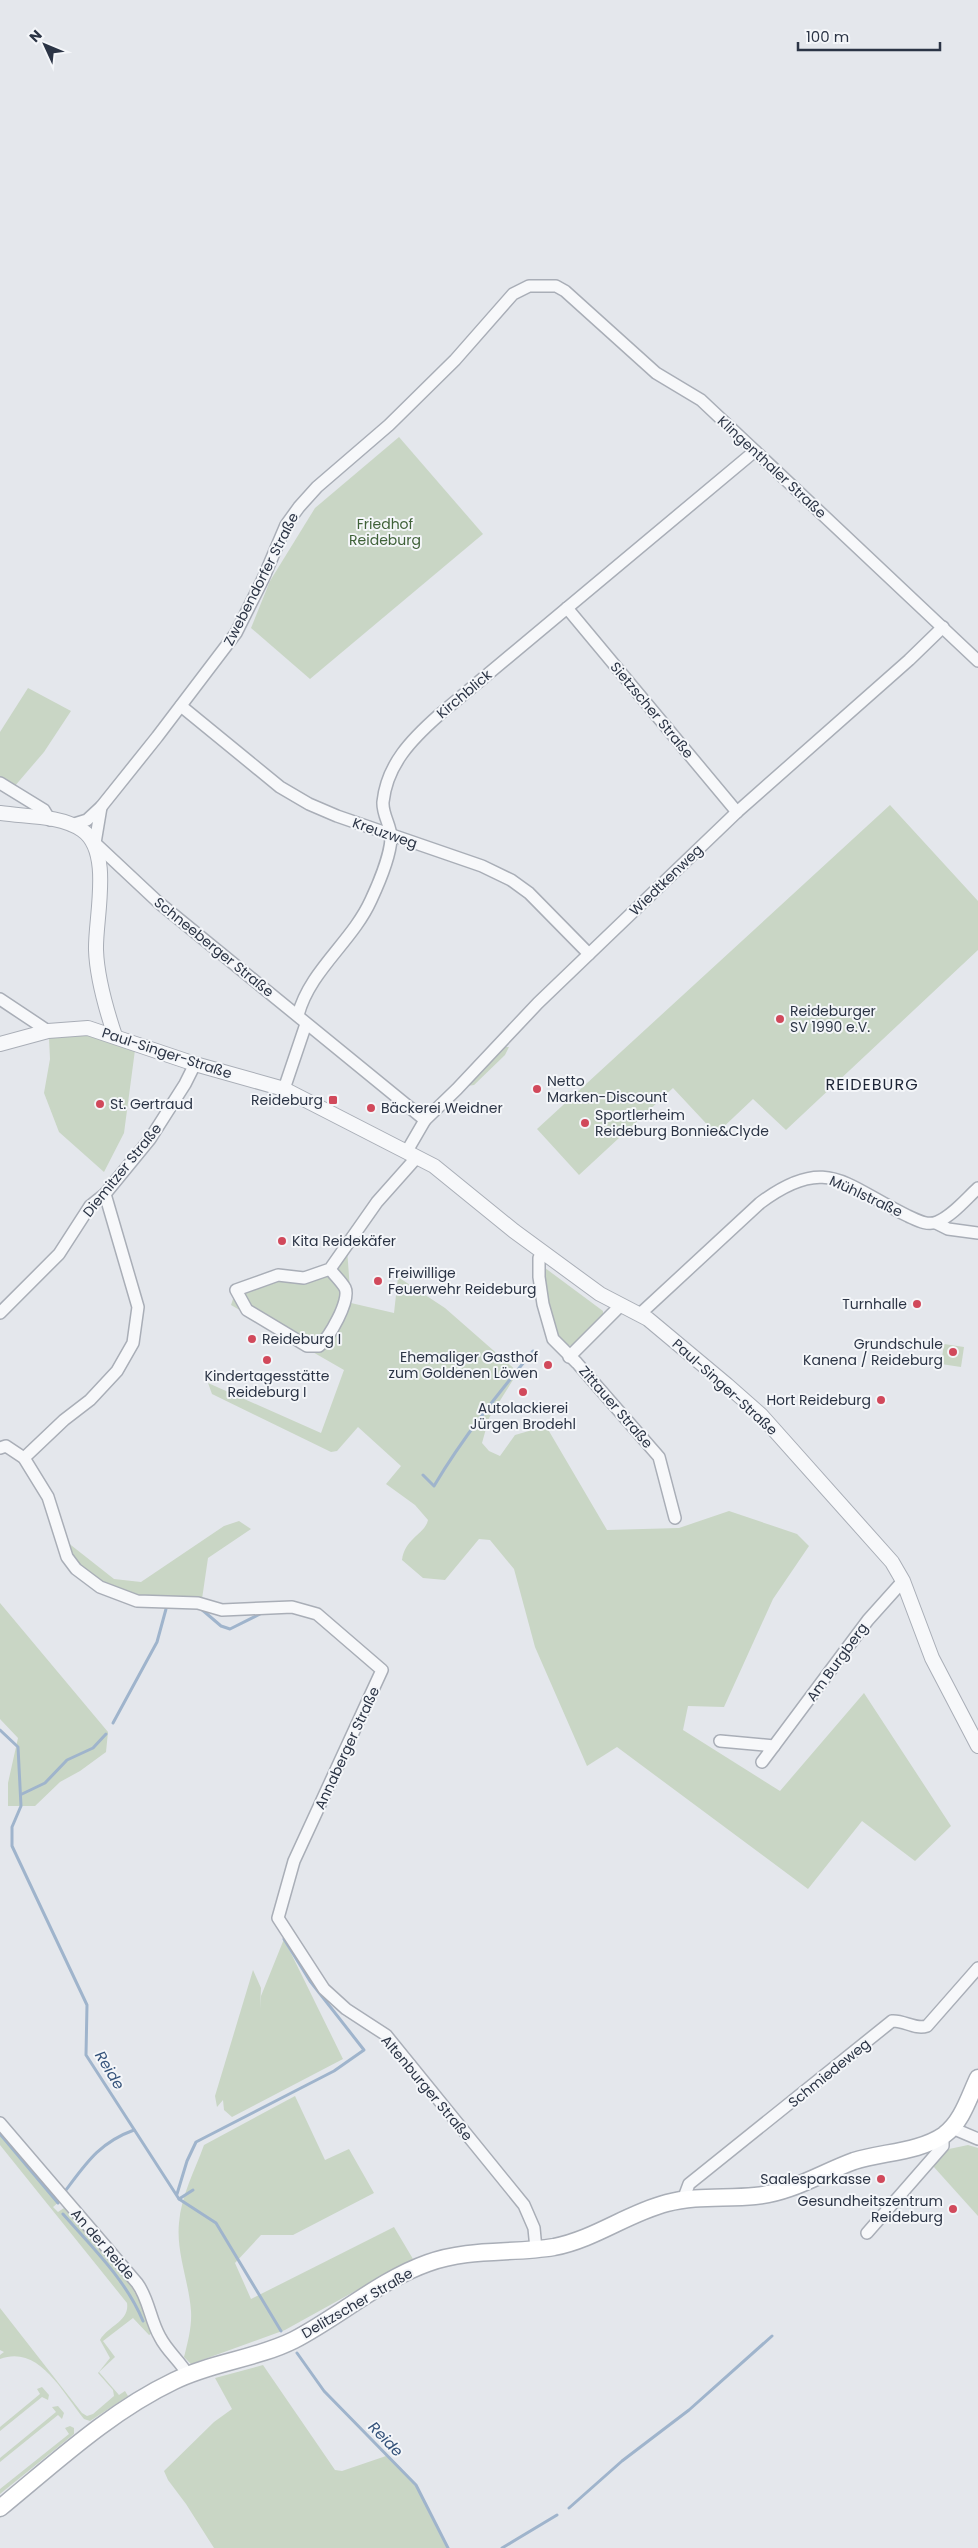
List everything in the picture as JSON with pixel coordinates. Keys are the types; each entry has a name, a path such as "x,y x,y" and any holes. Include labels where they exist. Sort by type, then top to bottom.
{"main road":[{"path":"948,2131 978,2078"},
{"name":"Delitzscher Straße","path":"0,2508 113,2418 152,2393 188,2375 289,2342 395,2278 428,2263 473,2252 536,2249 556,2246 590,2236 656,2207 683,2200 776,2193 857,2160 916,2146 948,2131"}],"street":[{"name":"Zwebendorfer Straße","path":"71,825 87,820 101,807 236,633 263,579 277,544 299,507 317,487 389,425 455,360 513,294 529,286 556,286"},
{"name":"Klingenthaler Straße","path":"556,286 584,305 656,373 701,400 978,661"},
{"name":"Kirchblick","path":"302,1019 306,991 363,916 378,883 391,835 383,801 394,766 414,737 755,451"},
{"name":"Sietzscher Straße","path":"567,608 737,812"},
{"name":"Wiedtkenweg","path":"412,1154 425,1120 589,954 737,812 943,628"},
{"name":"Kreuzweg","path":"181,706 289,793 337,816 482,866 511,880 529,892 589,954"},
{"path":"0,783 44,810 50,820"},
{"name":"Zwebendorfer Straße","path":"101,807 95,843 100,888 96,950 98,970 115,1036"},
{"name":"Schneeberger Straße","path":"0,814 50,820 71,825 81,830 158,902 425,1120"},
{"path":"0,999 48,1031"},
{"path":"284,1089 302,1019"},
{"name":"Paul-Singer-Straße","path":"0,1044 48,1031 88,1028 195,1064 284,1089 440,1170 543,1253 600,1294 620,1306 640,1314 656,1325 761,1415 892,1562 903,1581 932,1658 978,1746"},
{"name":"Diemitzer Straße","path":"0,1313 59,1254 90,1206 105,1194 150,1139 185,1084 195,1064"},
{"path":"330,1269 345,1288 346,1294 343,1306 328,1336 319,1346 306,1346 247,1310 236,1290 278,1275 304,1278 330,1269 412,1154"},
{"name":"Mühlstraße","path":"640,1314 760,1203 799,1180 811,1177 833,1178 919,1222 936,1222 948,1229 978,1233"},
{"path":"936,1222 946,1217 978,1188"},
{"path":"24,1458 35,1446 90,1400 117,1371 133,1343 138,1307 105,1194"},
{"name":"Zittauer Straße","path":"543,1253 539,1258 539,1277 548,1325 553,1339 659,1456 675,1518"},
{"path":"569,1357 620,1306"},
{"path":"3,1447 35,1446"},
{"name":"Annaberger Straße","path":"3,1447 24,1458 48,1497 67,1557 76,1569 100,1587 137,1601 153,1603 198,1603 222,1610 251,1608 305,1609 317,1614 382,1670 294,1861 278,1918"},
{"name":"Am Burgberg","path":"762,1762 868,1620 903,1581"},
{"path":"720,1741 774,1746"},
{"name":"Altenburger Straße","path":"278,1918 324,1989 346,2009 386,2035 524,2205 534,2228 536,2249"},
{"name":"Schmiedeweg","path":"683,2200 689,2184 892,2022 898,2021 920,2028 927,2026 978,1968"},
{"name":"An der Reide","path":"0,2123 140,2287 160,2338 188,2375"},
{"path":"867,2233 944,2146 948,2131 975,2135"}],"green space":[{"name":"Friedhof Reideburg","path":"399,437 483,534 310,679 251,628 270,581 315,508"},
{"path":"28,688 71,711 44,752 14,787 0,779 0,732"},
{"name":"Reideburger SV 1990 e.V.","path":"890,805 978,901 978,950 786,1130 753,1099 716,1134 673,1088 579,1175 537,1129"},
{"path":"84,1034 135,1050 124,1133 104,1172 59,1132 44,1093 50,1059 49,1038"},
{"path":"504,1047 509,1047 505,1055 474,1085 467,1086"},
{"path":"347,1249 351,1303 394,1313 398,1277 445,1308 518,1372 489,1418 482,1443 489,1451 500,1456 515,1435 546,1426 607,1530 679,1528 729,1511 797,1534 809,1546 773,1599 724,1707 688,1706 683,1730 780,1791 864,1693 951,1826 915,1861 862,1821 808,1889 617,1747 587,1766 535,1647 514,1569 490,1540 479,1539 445,1580 423,1578 402,1560 407,1546 423,1529 428,1520 415,1505 386,1484 401,1466 358,1427 337,1451 331,1452 212,1394 208,1383 321,1433 344,1370 231,1305 236,1290 278,1275 326,1277"},
{"path":"541,1265 603,1311 603,1314 572,1346 567,1345 554,1335"},
{"path":"944,1344 964,1347 961,1367 941,1364"},
{"path":"239,1521 251,1529 208,1558 202,1599 152,1599 136,1597 115,1590 84,1571 71,1552 67,1542 114,1579 141,1582 224,1526"},
{"path":"0,1603 108,1732 106,1752 80,1771 60,1782 35,1806 8,1806 8,1783 18,1738 0,1719"},
{"path":"284,1939 343,2059 232,2117 224,2110 223,2100 217,2107 215,2096 253,1970 261,1988 260,2009 261,1996"},
{"path":"295,2096 325,2160 349,2149 374,2193 293,2235 261,2235 235,2263 251,2299 394,2227 413,2259 285,2330 191,2364 184,2357 190,2328 191,2311 179,2245 180,2213 189,2183 204,2145"},
{"path":"0,2129 60,2201 53,2207 58,2212 64,2208 131,2286 153,2333 149,2335 133,2318 103,2341 115,2357 99,2372 119,2395 125,2391 128,2396 90,2421 84,2419 49,2374 38,2365 27,2358 14,2356 0,2359 0,2355 4,2352 0,2350 0,2308 82,2413 87,2416 93,2414 114,2396 113,2390 98,2373 110,2358 100,2340 122,2319 127,2309 127,2303 0,2145"},
{"path":"968,2145 978,2148 978,2216 933,2166 949,2149"},
{"path":"263,2365 335,2470 342,2471 386,2456 416,2485 447,2548 214,2548 168,2480 164,2471 214,2422 232,2409 215,2378"},
{"path":"42,2387 49,2395 48,2400 42,2397 0,2431 0,2427 40,2394 37,2389"},
{"path":"58,2406 64,2413 62,2419 58,2415 0,2462 0,2458 56,2412 52,2407"},
{"path":"70,2426 74,2428 74,2434 0,2494 0,2489 69,2434 65,2428"}],"waterway":[{"path":"423,1475 434,1486 469,1433 533,1351"},
{"path":"200,1608 221,1626 230,1629 262,1613"},
{"path":"113,1723 157,1642 166,1609"},
{"name":"Reide","path":"0,1730 18,1747 21,1806 12,1827 12,1846 87,2005 86,2055 179,2199 216,2223 281,2331"},
{"path":"22,1794 45,1783 67,1760 93,1748 106,1734"},
{"path":"177,2194 187,2161 196,2142 334,2071 364,2050 310,1981 284,1939"},
{"path":"63,2194 93,2156 111,2141 134,2130"},
{"path":"0,2134 58,2203"},
{"path":"179,2199 193,2190"},
{"path":"63,2214 118,2278 143,2321"},
{"path":"569,2508 622,2461 689,2410 772,2336"},
{"name":"Reide","path":"297,2353 324,2391 416,2485 448,2548"},
{"path":"502,2548 557,2515"}],"place":[{"name":"Reideburger SV 1990 e.V.","path":"780,1019"},
{"name":"Netto Marken-Discount","path":"537,1089"},
{"name":"Reideburg","path":"333,1100"},
{"name":"St. Gertraud","path":"100,1104"},
{"name":"Bäckerei Weidner","path":"371,1108"},
{"name":"Sportlerheim Reideburg Bonnie&Clyde","path":"585,1123"},
{"name":"Kita Reidekäfer","path":"282,1241"},
{"name":"Freiwillige Feuerwehr Reideburg","path":"378,1281"},
{"name":"Turnhalle","path":"917,1304"},
{"name":"Reideburg I","path":"252,1339"},
{"name":"Grundschule Kanena / Reideburg","path":"953,1352"},
{"name":"Kindertagesstätte Reideburg I","path":"267,1360"},
{"name":"Ehemaliger Gasthof zum Goldenen Löwen","path":"548,1365"},
{"name":"Autolackierei Jürgen Brodehl","path":"523,1392"},
{"name":"Hort Reideburg","path":"881,1400"},
{"name":"Saalesparkasse","path":"881,2179"},
{"name":"Gesundheitszentrum Reideburg","path":"953,2209"}],"district":[{"name":"REIDEBURG","path":"872,1084"}]}
